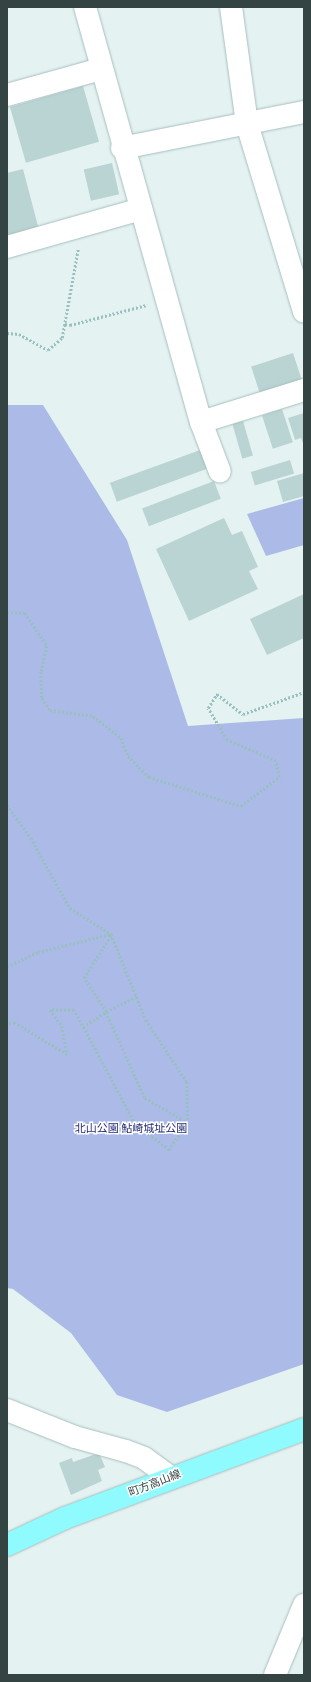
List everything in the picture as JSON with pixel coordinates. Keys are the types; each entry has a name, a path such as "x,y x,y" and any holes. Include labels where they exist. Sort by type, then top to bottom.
{"main road":[{"name":"町方高山線","path":"7,1544 65,1518 304,1429"}],"street":[{"path":"85,7 122,148 141,209 201,422 220,472"},
{"path":"231,7 247,124 304,312"},
{"path":"7,95 101,69"},
{"path":"122,148 304,112"},
{"path":"7,247 141,209"},
{"path":"201,422 304,390"},
{"path":"7,1410 76,1437 132,1453 144,1458 172,1478"},
{"path":"274,1675 299,1633 304,1604"}],"path":[{"path":"7,333 19,334 48,350 62,338 81,226"},
{"path":"65,324 70,325 166,300"},
{"path":"7,612 25,613 47,646 41,672 42,698 50,710 92,716 121,738 128,756 149,777 241,806 279,777 276,761 227,740 208,708 217,694 242,714 304,692"},
{"path":"7,805 31,838 70,908 111,934 146,1020 187,1082 188,1122 169,1150 135,1124 74,1010 50,1010 62,1026 67,1055 15,1023 7,1024"},
{"path":"7,967 38,952 111,934"},
{"path":"111,934 84,978 106,1012 145,1098 188,1122"},
{"path":"83,1027 106,1012 137,997"}],"green space":[{"name":"北山公園 鮎崎城址公園","path":"7,405 43,405 127,540 188,726 304,718 304,1364 167,1412 117,1395 71,1333 13,1289 7,1288"},
{"path":"304,498 304,545 266,556 247,514"}],"building":[{"path":"83,86 99,142 26,163 10,107"},
{"path":"112,163 119,194 91,201 84,170"},
{"path":"23,169 39,230 7,238 7,173"},
{"path":"293,353 302,381 260,394 251,367"},
{"path":"282,409 293,442 273,449 262,415"},
{"path":"304,413 304,446 301,438 295,440 288,418"},
{"path":"243,421 253,456 242,459 232,424"},
{"path":"203,449 210,468 117,502 110,483"},
{"path":"290,460 294,473 255,485 251,472"},
{"path":"304,473 304,496 283,502 277,481"},
{"path":"214,481 221,499 149,526 142,509"},
{"path":"224,518 232,535 242,531 258,567 249,571 258,589 189,621 156,549"},
{"path":"304,594 304,638 267,655 250,619"},
{"path":"99,1453 105,1467 98,1470 102,1481 71,1495 59,1463 72,1458 73,1462"}]}
